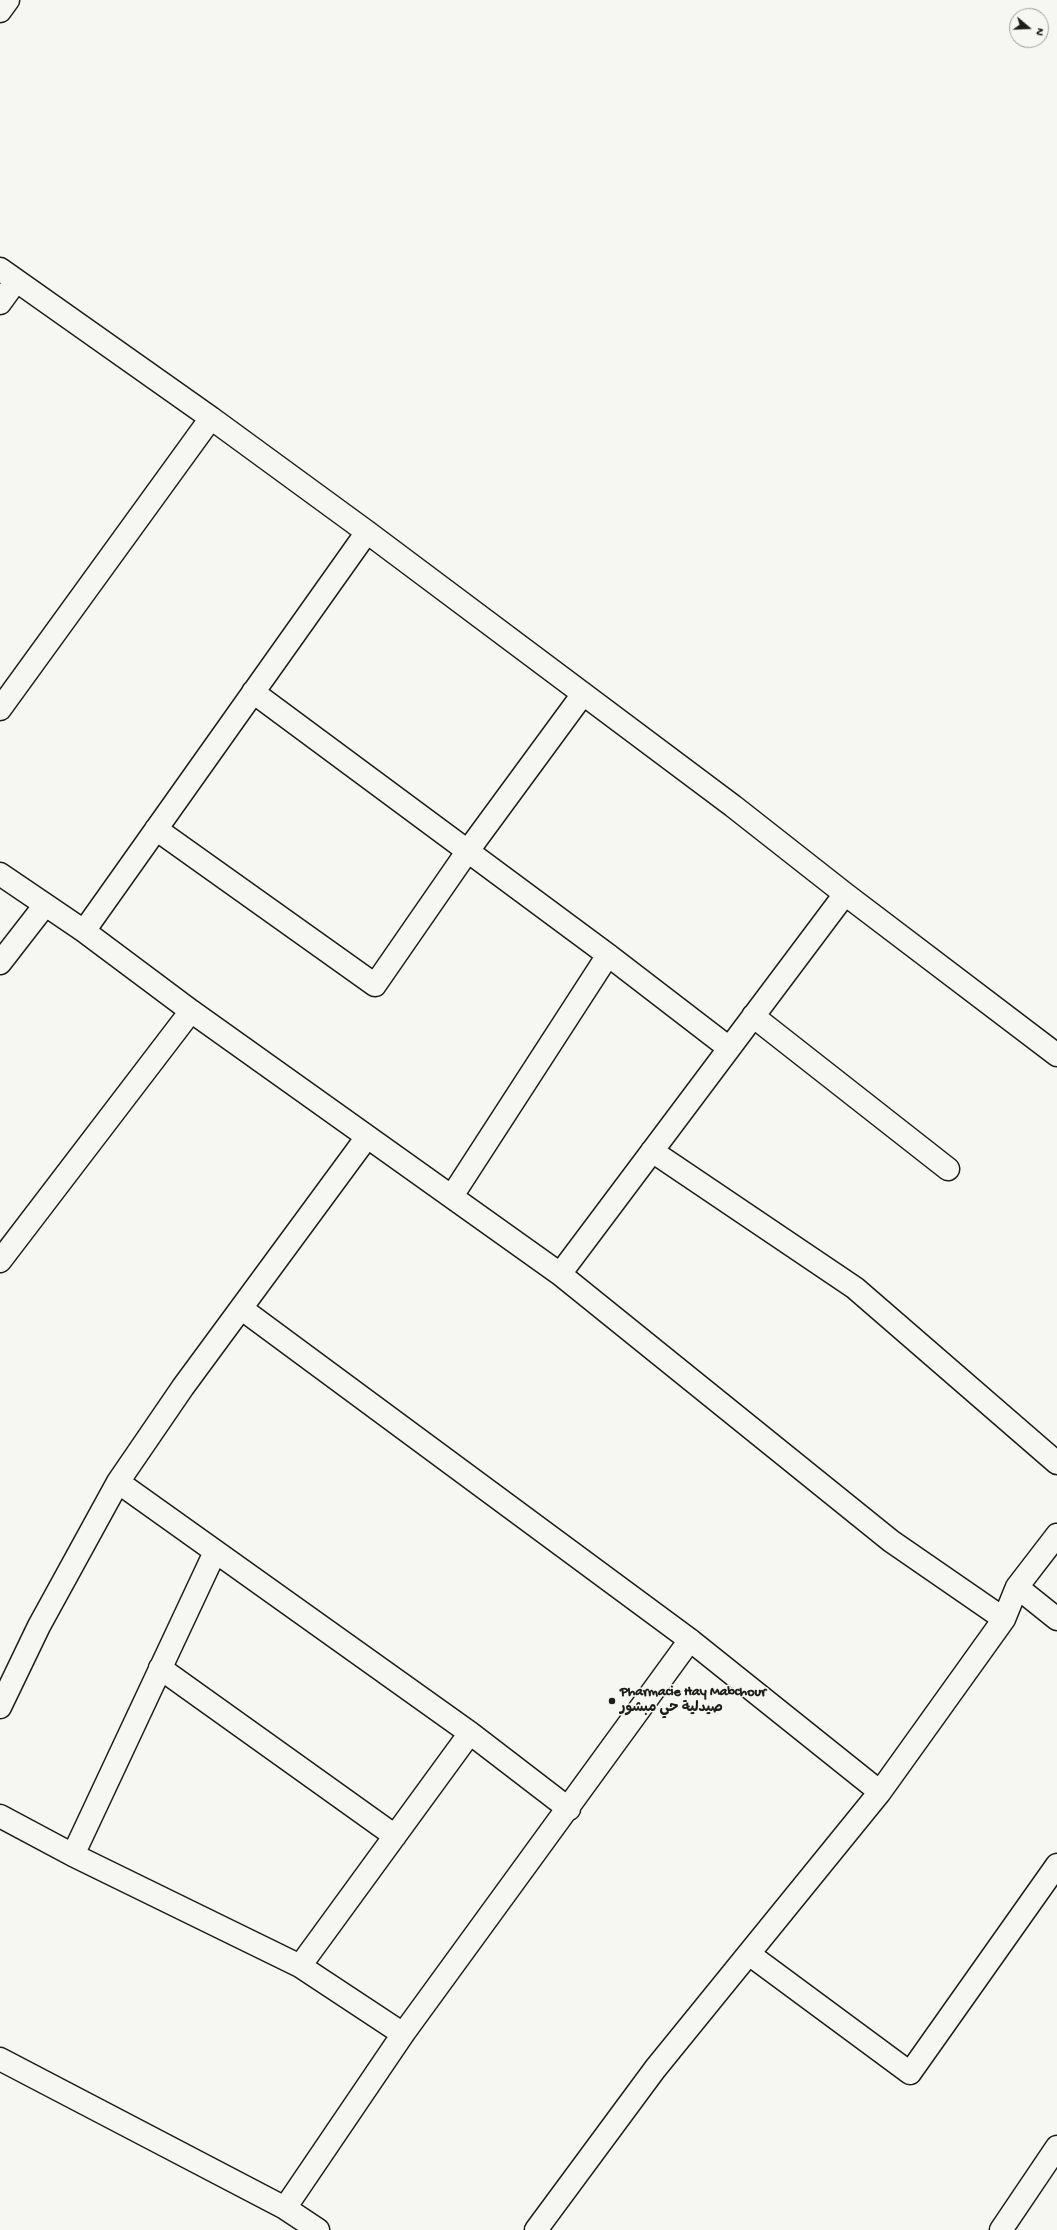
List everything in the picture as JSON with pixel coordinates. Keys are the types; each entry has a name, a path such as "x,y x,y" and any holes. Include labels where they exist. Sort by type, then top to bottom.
{"street":[{"path":"0,11 8,0"},
{"path":"0,303 8,275 211,418 367,532 733,806 845,894 1057,1055"},
{"path":"0,709 211,418"},
{"path":"84,931 367,532"},
{"path":"253,692 608,955 729,1048"},
{"path":"156,829 375,985 467,852 583,694"},
{"path":"0,874 84,931 191,1011 560,1274 891,1541 1004,1618"},
{"path":"560,1274 845,894"},
{"path":"0,963 45,905"},
{"path":"452,1196 608,955"},
{"path":"0,1261 191,1011"},
{"path":"753,1016 948,1169"},
{"path":"0,1707 39,1626 118,1482 183,1387 242,1309 367,1137"},
{"path":"652,1151 855,1288 1057,1463"},
{"path":"242,1309 690,1640 880,1792"},
{"path":"118,1482 470,1733 569,1809"},
{"path":"536,2230 655,2069 880,1792 1004,1618 1017,1587 1057,1535"},
{"path":"73,1855 215,1552"},
{"path":"1017,1587 1057,1619"},
{"path":"285,2208 403,2034 569,1809 690,1640"},
{"path":"160,1668 395,1836"},
{"path":"300,1966 470,1733"},
{"path":"0,1816 73,1855 300,1966 403,2034"},
{"path":"749,1954 910,2073 1057,1865"},
{"path":"0,2059 285,2208 318,2230"},
{"path":"1001,2230 1057,2147"}],"place":[{"name":"Pharmacie Hay Mabchour صيدلية حي مبشور","path":"612,1701"}]}
